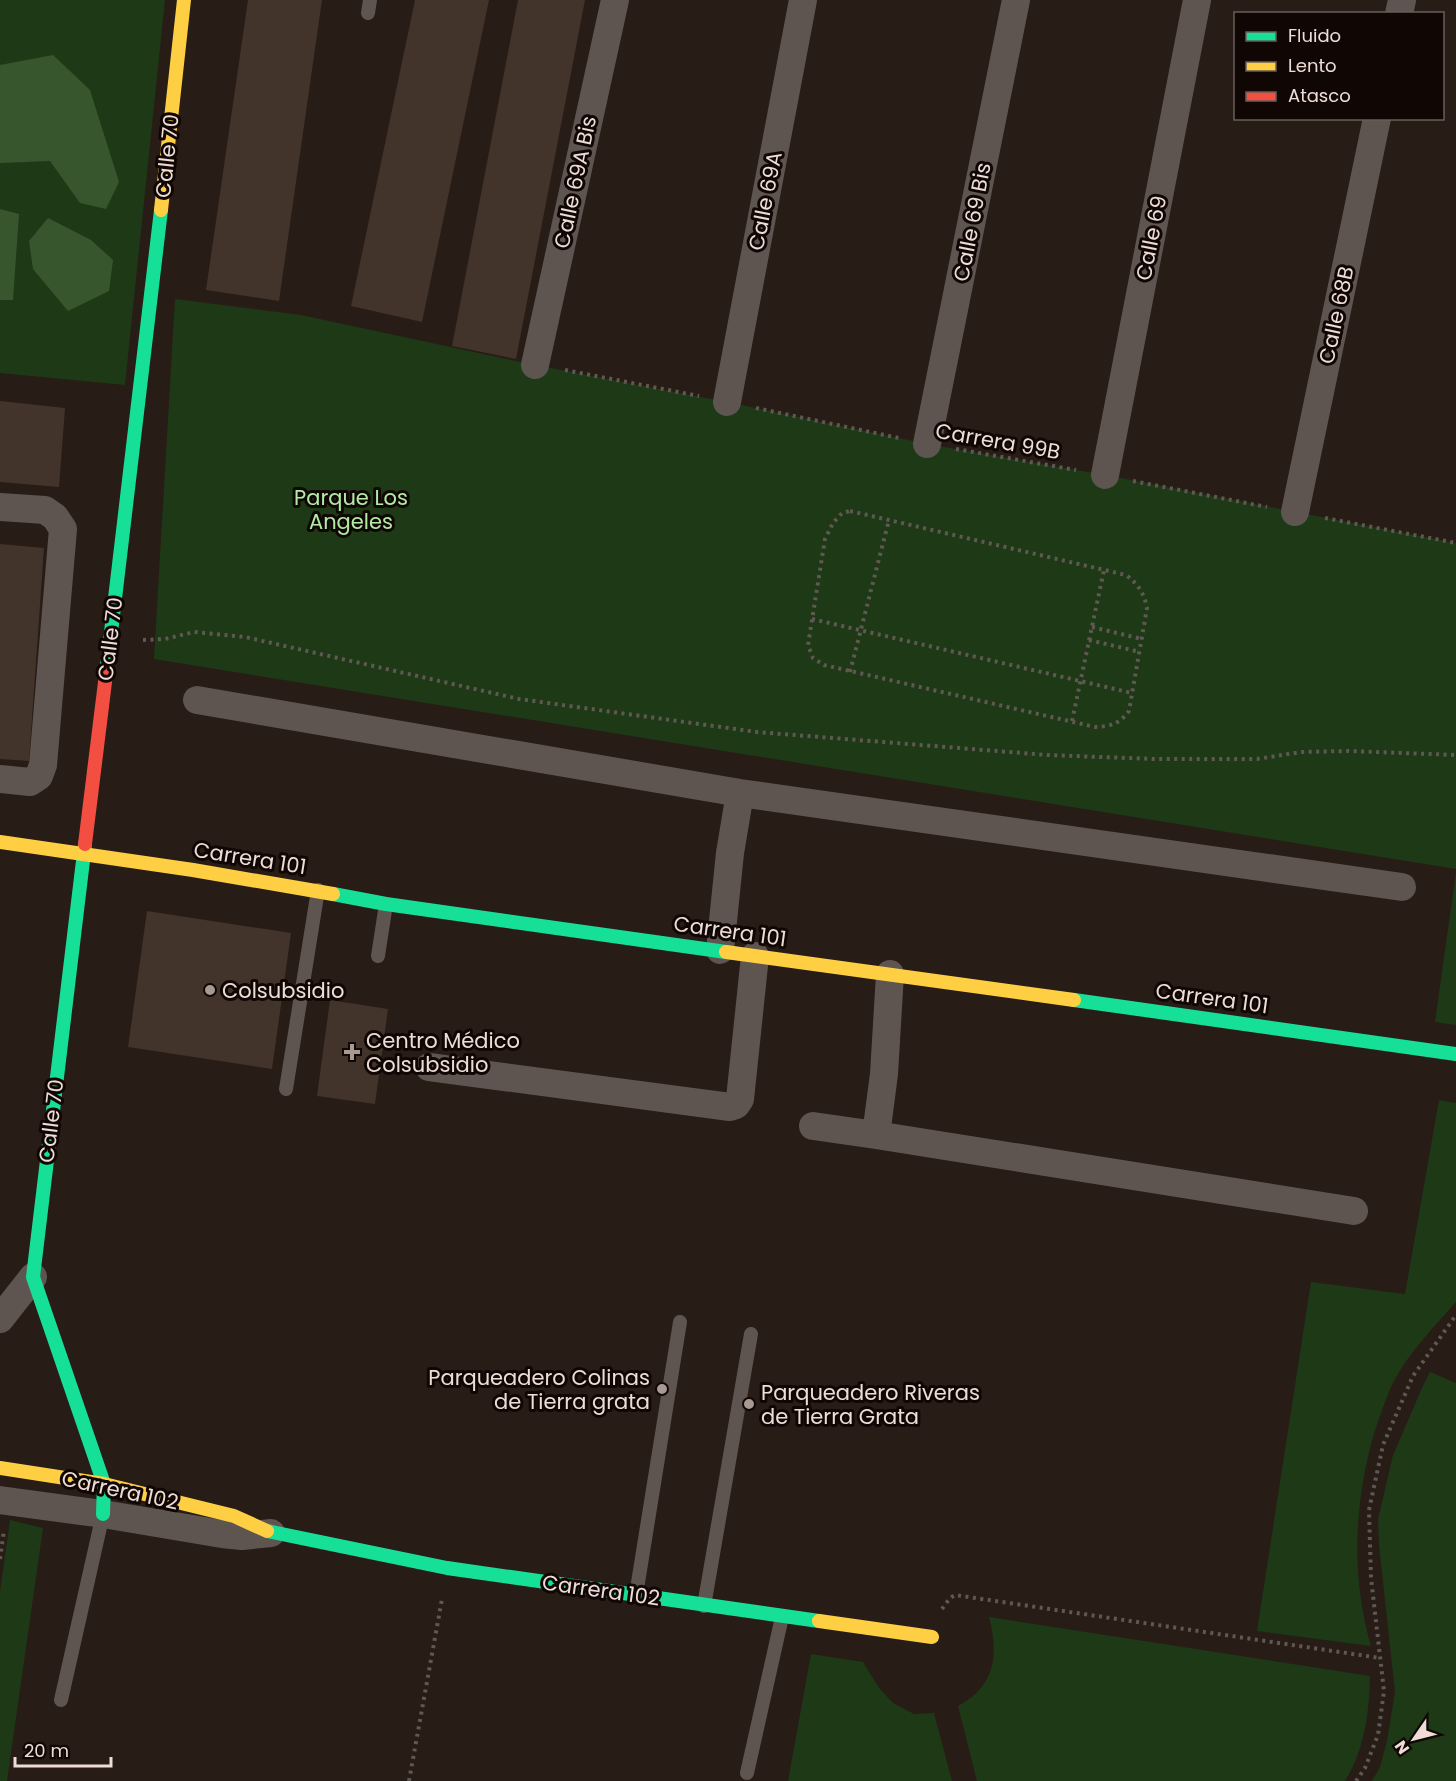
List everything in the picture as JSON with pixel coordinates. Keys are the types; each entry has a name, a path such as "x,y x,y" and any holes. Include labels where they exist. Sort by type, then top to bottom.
{"street":[{"name":"Calle 70","path":"103,1514 104,1484 33,1277 154,278 184,0"},
{"name":"Calle 69A Bis","path":"535,364 615,0"},
{"name":"Calle 69A","path":"727,402 803,0"},
{"name":"Calle 69 Bis","path":"927,444 1016,0"},
{"name":"Calle 69","path":"1105,475 1197,0"},
{"name":"Calle 68B","path":"1295,512 1377,120"},
{"path":"0,507 45,510 55,517 63,530 43,765 39,776 30,782 0,779"},
{"path":"197,700 740,794 1402,887"},
{"path":"720,950 730,853 740,794"},
{"name":"Carrera 101","path":"0,842 318,890 386,904 1456,1054"},
{"path":"429,1067 730,1107 736,1105 740,1099 755,956"},
{"path":"876,1135 884,1074 890,974"},
{"path":"813,1126 1354,1210"},
{"path":"0,1319 33,1277"},
{"name":"Carrera 102","path":"0,1468 104,1484 234,1516 271,1533 447,1568 927,1637"},
{"name":"Carrera 102","path":"0,1500 222,1534 242,1536 271,1533"}],"lane":[{"path":"286,1089 318,890"},
{"path":"378,956 386,904"},
{"path":"636,1595 680,1322"},
{"path":"704,1605 751,1334"},
{"path":"61,1700 103,1514"},
{"path":"747,1773 782,1617"}],"path":[{"name":"Carrera 99B","path":"535,364 927,444 1105,475 1456,543"},
{"path":"850,511 1104,570 1126,574 1137,582 1145,596 1147,608 1129,711 1120,723 1095,727 850,672 824,665 813,658 808,645 825,539 833,523 842,513 850,511"},
{"path":"850,672 889,520"},
{"path":"1072,721 1104,570"},
{"path":"812,619 1132,693"},
{"path":"1092,627 1142,639"},
{"path":"110,642 165,639 194,632 245,637 519,699 758,732 1035,754 1155,759 1257,759 1301,752 1349,751 1456,755"},
{"path":"1089,640 1140,652"},
{"path":"1356,1781 1365,1768 1378,1735 1384,1691 1371,1578 1369,1510 1383,1445 1413,1376 1456,1315"},
{"path":"409,1781 447,1568"},
{"path":"927,1637 950,1598 955,1596 1380,1658"}],"green space":[{"path":"0,0 165,0 125,385 0,373"},
{"path":"53,55 90,90 119,182 106,209 80,203 50,161 0,163 0,65"},
{"path":"0,209 19,214 13,300 0,300"},
{"path":"48,218 91,240 113,260 109,291 68,311 33,269 29,241"},
{"name":"Parque Los Angeles","path":"175,299 301,315 927,444 1105,475 1456,543 1456,869 154,659"},
{"path":"1456,872 1456,1025 1435,1022"},
{"path":"1439,1100 1456,1103 1456,1302 1400,1370 1373,1437 1362,1489 1357,1542 1360,1594 1371,1646 1257,1631 1311,1282 1405,1294"},
{"path":"1430,1372 1456,1383 1456,1781 1372,1781 1380,1767 1387,1741 1395,1692 1378,1519 1393,1455"},
{"path":"10,1520 43,1528 7,1781 0,1781 0,1592"},
{"path":"989,1617 1370,1676 1365,1730 1352,1769 1345,1781 977,1781 958,1706 980,1689 991,1669 994,1644"},
{"path":"811,1654 863,1662 879,1688 893,1703 914,1714 934,1713 952,1781 788,1781"}],"building":[{"path":"248,0 322,0 279,301 206,290"},
{"path":"415,0 489,0 422,322 351,306"},
{"path":"518,0 585,0 516,359 452,346"},
{"path":"0,401 65,408 59,487 0,482"},
{"path":"0,544 44,548 29,761 0,759"},
{"name":"Colsubsidio","path":"147,911 291,933 272,1069 128,1047"},
{"name":"Centro Médico Colsubsidio","path":"330,1000 388,1009 375,1104 317,1096"}],"traffic: fast":[{"path":"107,666 161,210"},
{"path":"85,844 33,1277 104,1484 103,1514"},
{"path":"333,894 386,904 726,952"},
{"path":"1074,1000 1456,1054"},
{"path":"267,1531 447,1568 819,1621"}],"traffic: slow":[{"path":"161,210 184,0"},
{"path":"0,842 193,870 333,894"},
{"path":"726,952 1074,1000"},
{"path":"0,1468 104,1484 234,1516 267,1531"},
{"path":"819,1621 932,1637"}],"traffic: jam":[{"path":"85,844 107,666"}],"place":[{"name":"Colsubsidio","path":"210,990"},
{"name":"Centro Médico Colsubsidio","path":"352,1052"},
{"name":"Parqueadero Colinas de Tierra grata","path":"662,1389"},
{"name":"Parqueadero Riveras de Tierra Grata","path":"749,1404"}]}
